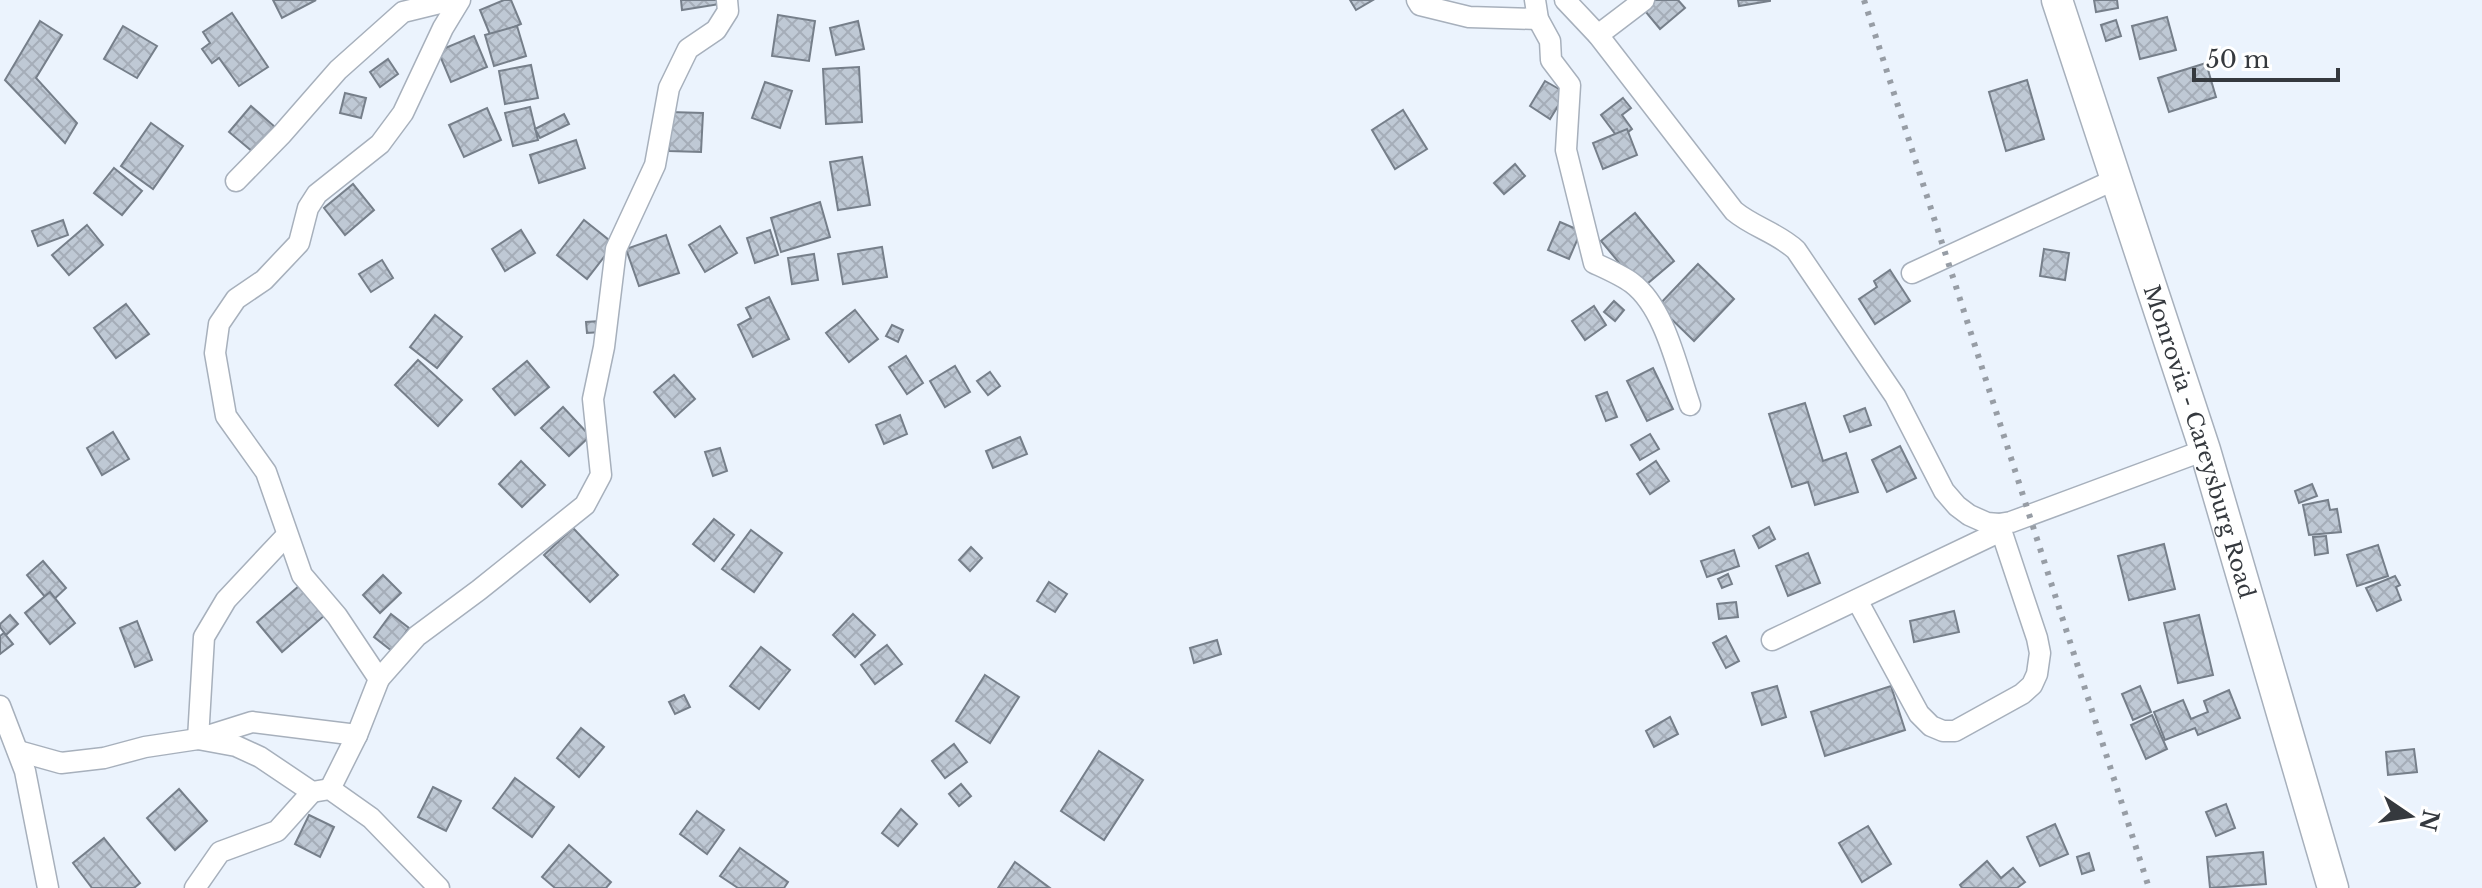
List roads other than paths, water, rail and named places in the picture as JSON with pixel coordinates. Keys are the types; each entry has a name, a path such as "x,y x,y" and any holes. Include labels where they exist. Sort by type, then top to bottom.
{"main road":[{"name":"Monrovia - Careysburg Road","path":"2057,0 2205,450 2333,888"}],"street":[{"path":"236,181 338,70 403,12 452,0"},
{"path":"379,679 337,616 302,575 266,472 226,416 215,353 219,324 236,299 264,280 299,243 308,208 317,194 380,144 403,113 443,28 460,0"},
{"path":"195,888 220,852 277,831 321,790 357,735 379,679 417,636 585,505 601,475 593,399 604,347 616,249 655,165 669,88 688,49 716,30 728,11 727,0"},
{"path":"1417,0 1420,5 1469,17 1537,10 1550,41 1549,54 1554,66 1570,85 1566,150 1594,263 1632,282 1647,297 1663,328 1690,405"},
{"path":"1565,0 1598,35 1734,211 1788,242 1796,250 1895,396 1944,491 1969,515 2000,528"},
{"path":"1598,35 1644,0"},
{"path":"1912,273 2116,179"},
{"path":"1772,640 2000,528 2205,450"},
{"path":"1857,600 1919,714 1931,726 1943,731 1955,731 1967,726 2022,694 2032,685 2040,663 2037,638 2000,528"},
{"path":"198,739 204,637 226,600 287,535"},
{"path":"0,706 25,771 48,888"},
{"path":"18,751 61,763 104,758 145,747 198,739 252,722 357,735"},
{"path":"198,739 236,746 371,818 439,888"}],"railway":[{"path":"1864,0 2149,888"}]}
